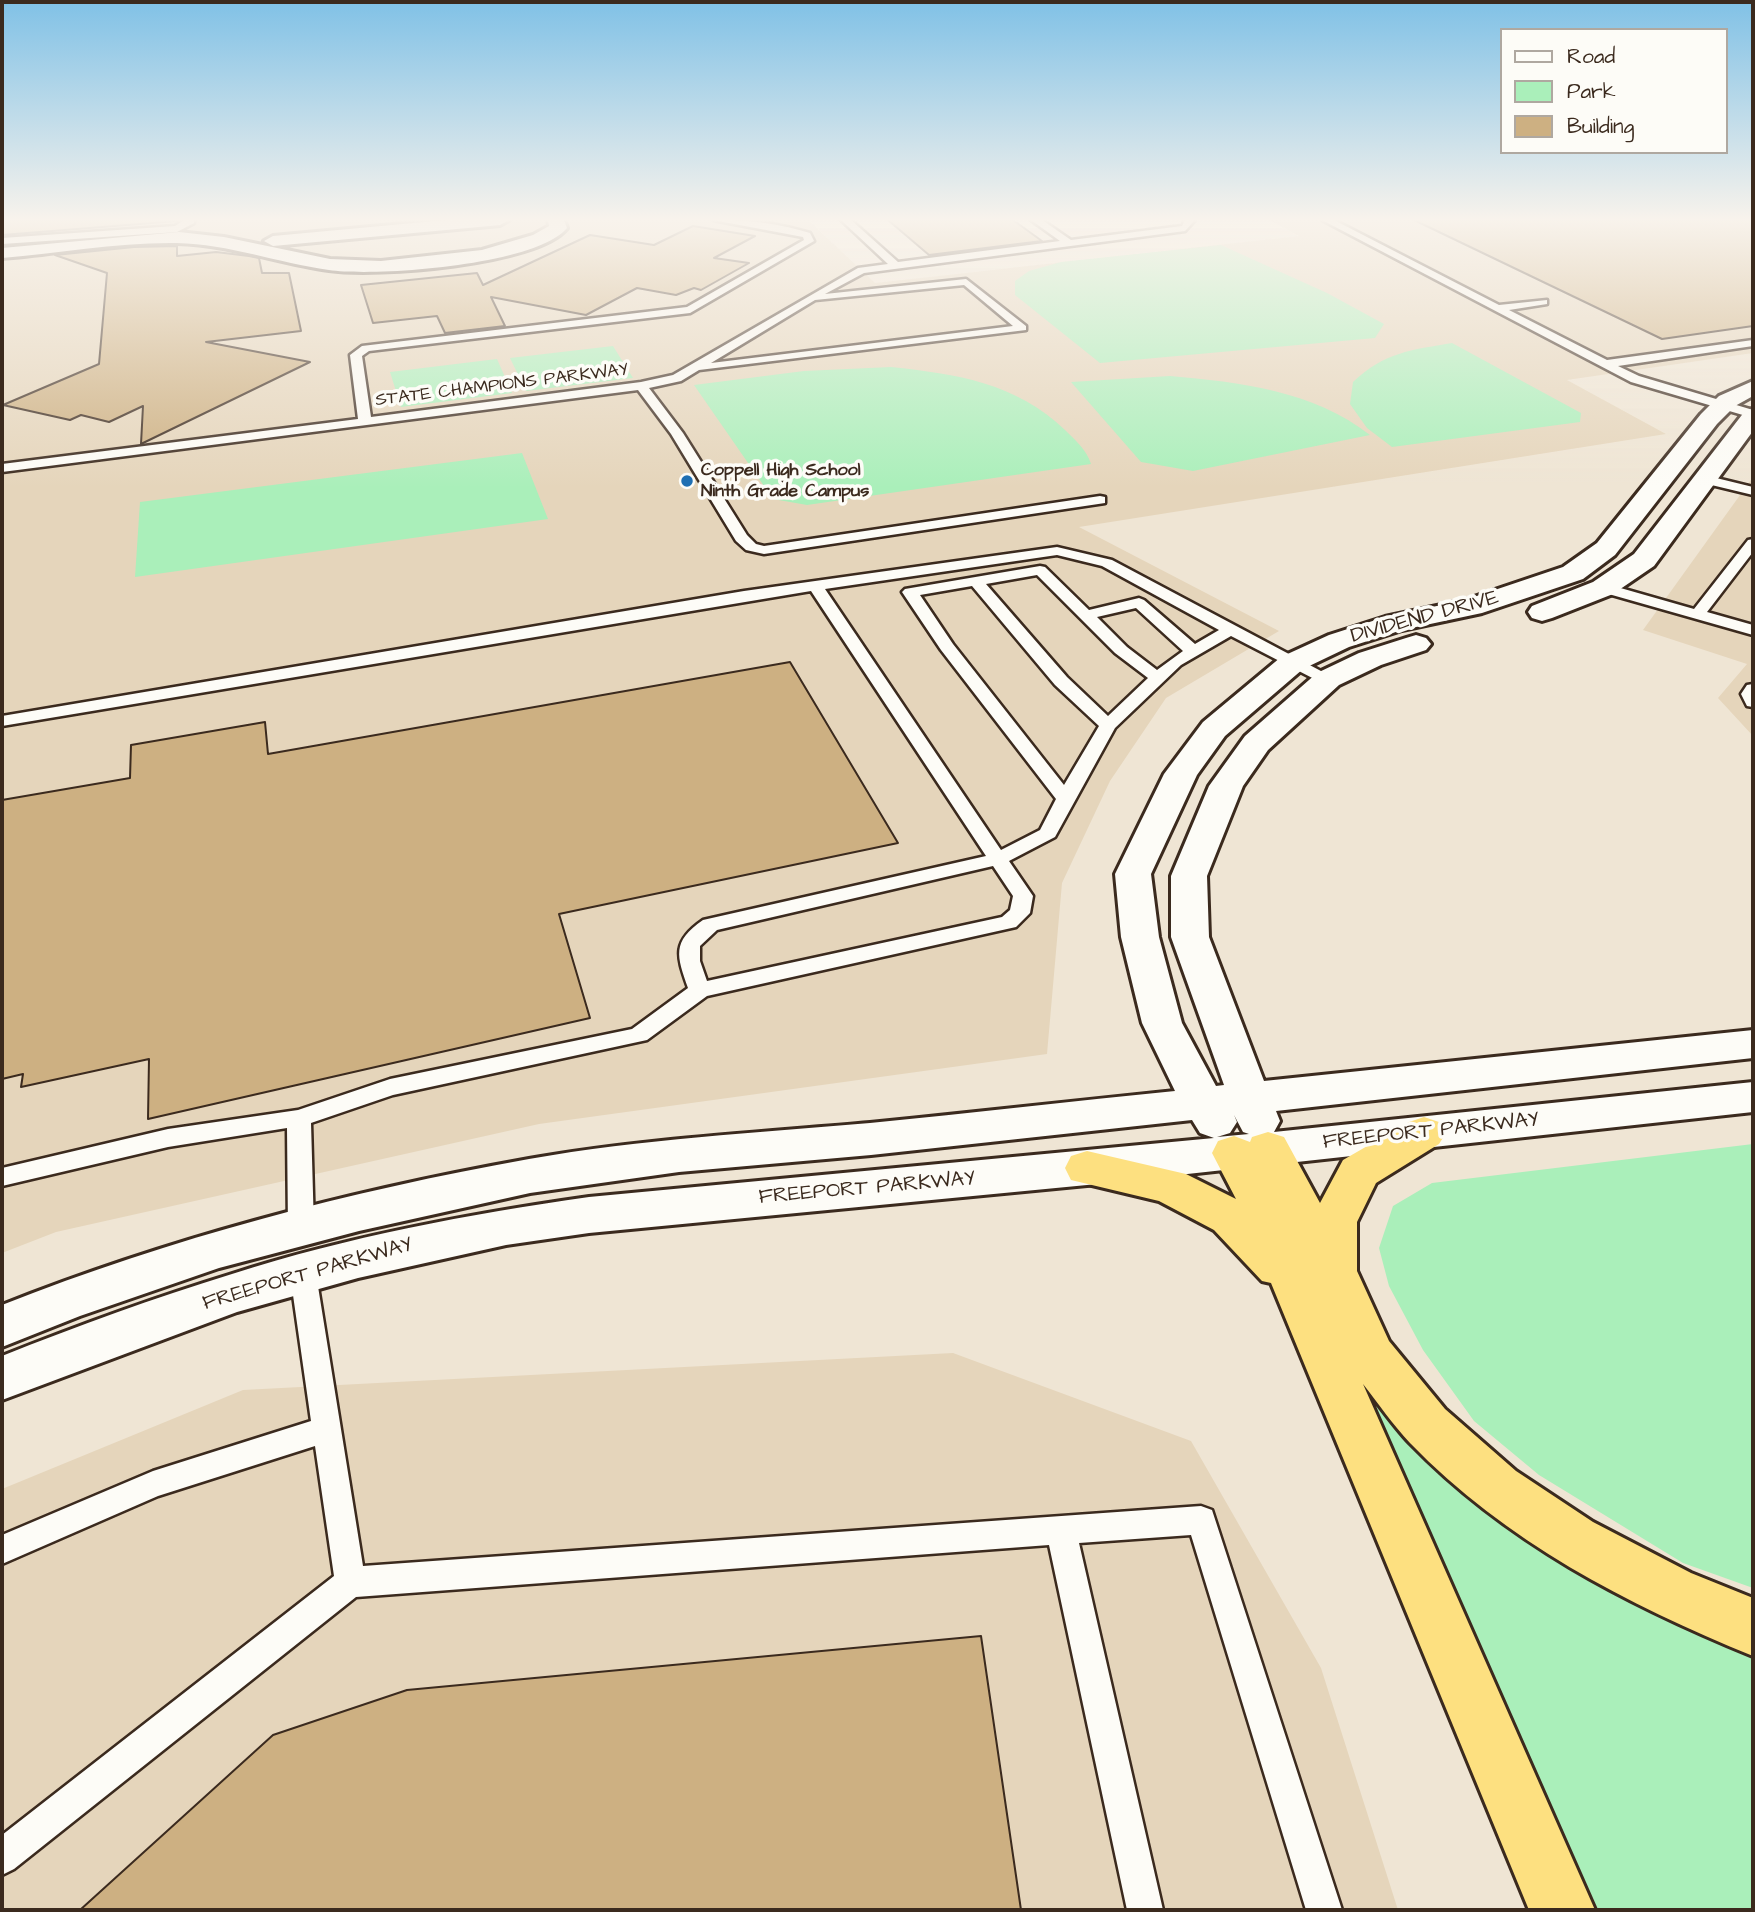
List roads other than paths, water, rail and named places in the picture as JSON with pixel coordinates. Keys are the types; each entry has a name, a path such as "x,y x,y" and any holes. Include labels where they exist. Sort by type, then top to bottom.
{"highway":[{"path":"1314,1277 1334,1222 1359,1172 1423,1133"},
{"path":"1251,1151 1253,1186 1370,1355 1427,1425 1497,1489 1585,1548 1671,1593 1753,1627"},
{"path":"1087,1168 1170,1186 1230,1217 1314,1277 1562,1910"}],"street":[{"name":"DIVIDEND DRIVE","path":"1251,1151 1204,1103 1181,1064 1162,1023 1140,937 1133,874 1181,774 1214,729 1292,663 1395,623 1472,607 1573,573 1606,549 1722,406 1753,388"},
{"name":"DIVIDEND DRIVE","path":"1251,1151 1250,1098 1190,937 1189,876 1226,786 1256,743 1328,679 1370,659 1423,642 1558,607 1603,588 1644,560 1753,415"},
{"path":"1668,470 1704,479"},
{"path":"1573,573 1603,588"},
{"name":"FREEPORT PARKWAY","path":"2,1325 64,1301 205,1255 300,1228 530,1176 679,1155 872,1139 1753,1044"},
{"name":"FREEPORT PARKWAY","path":"2,1378 80,1346 233,1293 429,1242 589,1214 1087,1168 1753,1097"},
{"path":"300,1228 303,1274"}],"lane":[{"path":"365,421 356,355 366,348 691,309"},
{"name":"STATE CHAMPIONS PARKWAY","path":"2,468 641,386 677,378 792,309"},
{"path":"694,368 1021,328 999,309"},
{"path":"1499,309 1635,379 1753,415"},
{"path":"1605,363 1753,343"},
{"path":"641,386 677,433 741,538 751,547 764,550 1100,500"},
{"path":"1704,479 1753,491"},
{"path":"1697,615 1753,543"},
{"path":"2,721 815,585 1057,551 1107,563 1292,663 1328,679"},
{"path":"1065,799 947,647 910,592 1040,570 1121,650 1158,678"},
{"path":"976,581 1061,681 1108,725"},
{"path":"2,1177 168,1138 299,1118 390,1087 639,1035 700,990 1009,922 1020,914 1023,896 815,585"},
{"path":"1603,588 1753,631"},
{"path":"1086,615 1139,603 1194,651"},
{"path":"700,990 687,951 692,936 710,925 998,859 1048,833 1108,725 1175,662 1231,630"},
{"path":"1753,689 1749,694 1753,702"},
{"path":"299,1118 300,1228"},
{"path":"303,1274 350,1582"},
{"path":"2,1550 153,1484 327,1429"},
{"path":"2,1857 350,1582 1201,1520 1324,1910"},
{"path":"1061,1531 1145,1910"}],"place":[{"name":"Coppell High School Ninth Grade Campus","path":"687,481"}]}
